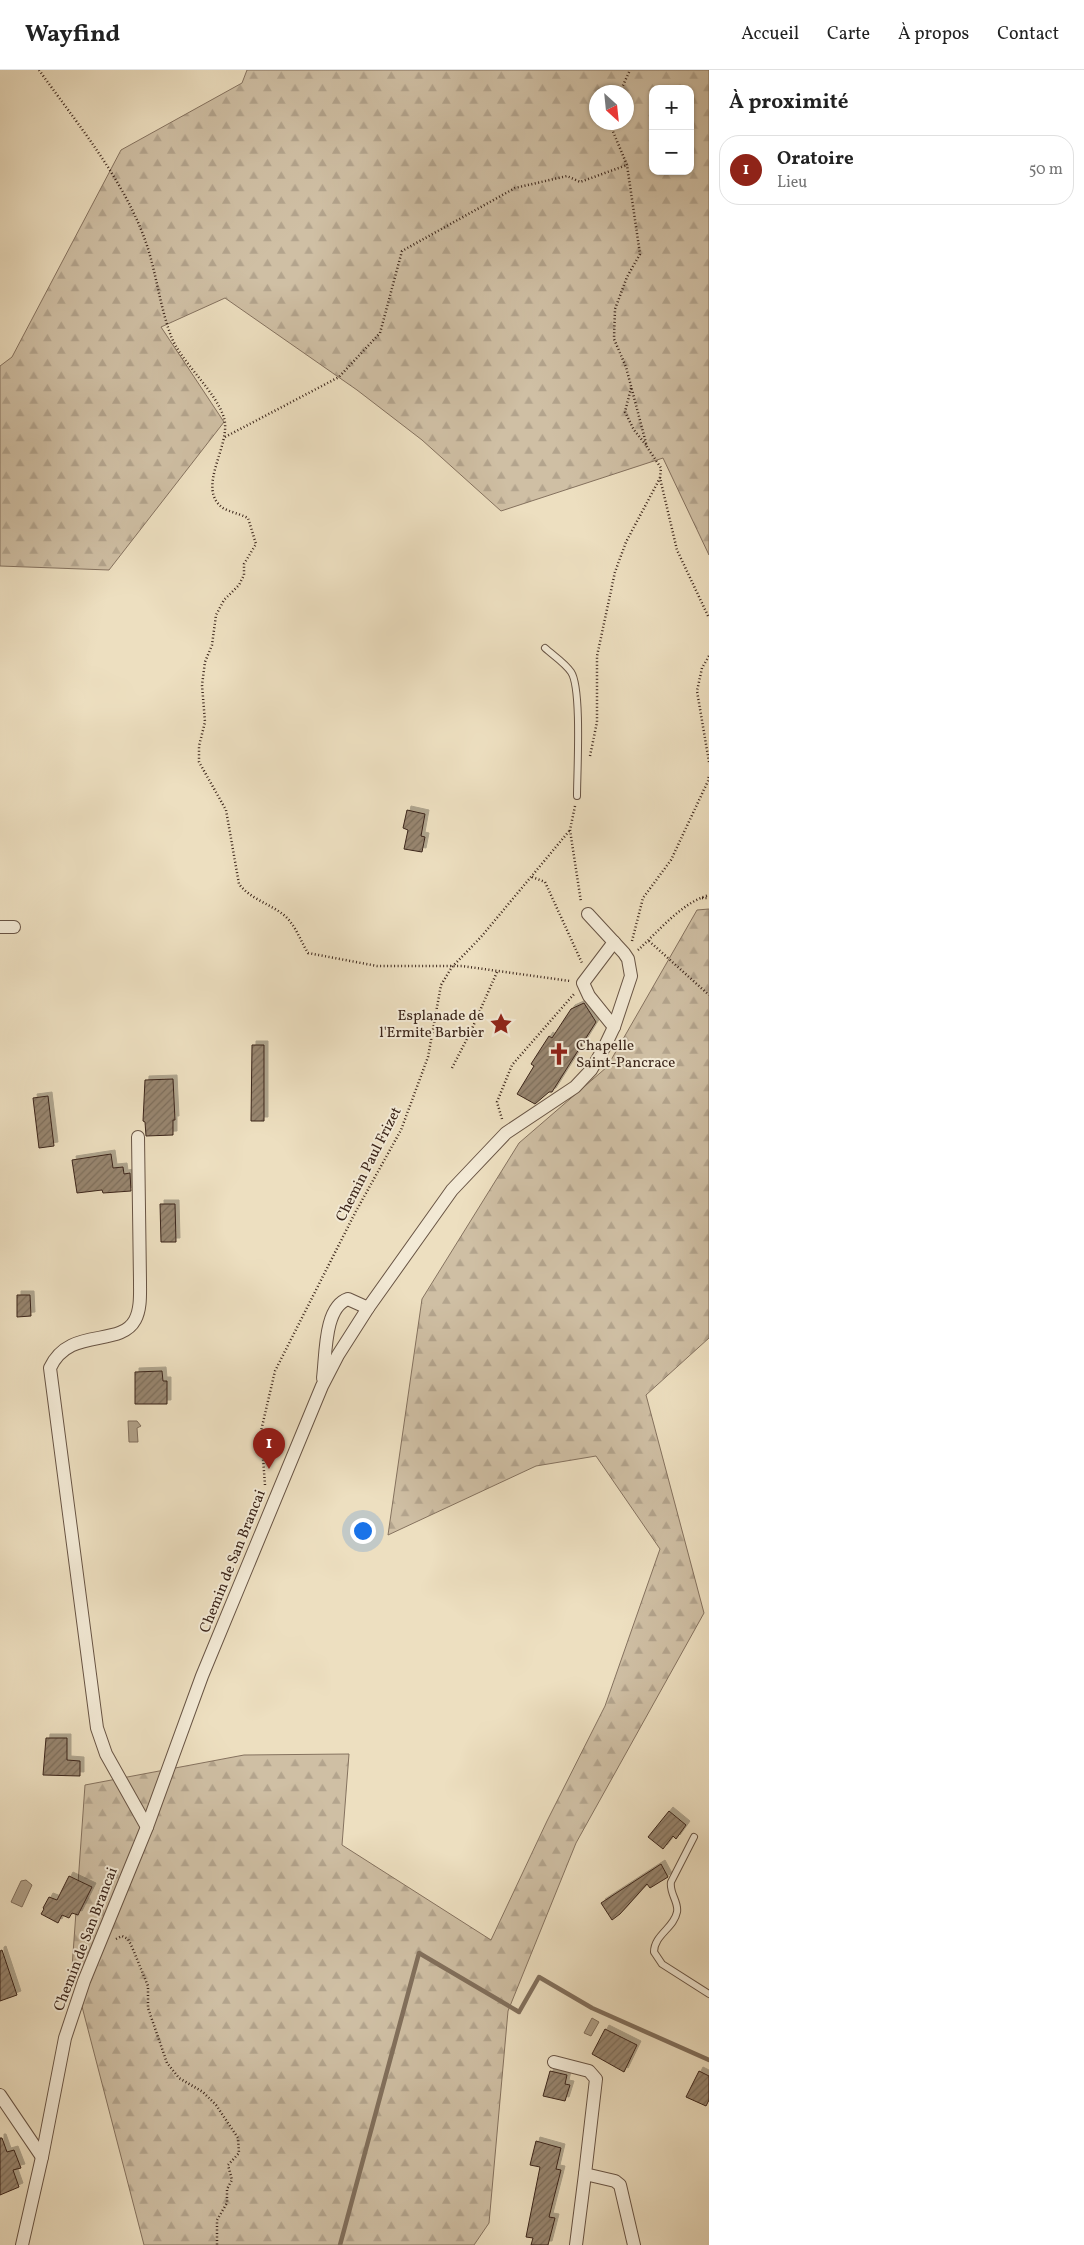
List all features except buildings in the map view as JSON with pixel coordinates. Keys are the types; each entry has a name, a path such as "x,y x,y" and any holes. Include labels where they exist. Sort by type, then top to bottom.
{"street":[{"path":"588,914 628,959"},
{"path":"0,927 14,926"},
{"path":"614,942 585,980 589,996 614,1027"},
{"name":"Chemin de San Brancai","path":"22,2245 42,2157 65,2038 97,1946 147,1827 202,1676 322,1386 338,1355 368,1308 438,1207 506,1133 575,1087 591,1070 614,1027 631,976 628,959"},
{"path":"138,1137 140,1282 139,1305 135,1320 128,1329 119,1334 86,1339 73,1344 58,1354 50,1368 97,1728 106,1754 147,1827"},
{"path":"322,1386 330,1324 335,1309 348,1299 368,1308"},
{"path":"554,2062 590,2071 597,2082 576,2245"},
{"path":"0,2095 42,2157"},
{"path":"584,2174 615,2181 620,2185 634,2245"}],"lane":[{"path":"545,648 566,666 573,676 576,696 577,796"},
{"path":"694,1837 670,1888 677,1908 677,1914 656,1942 654,1952 662,1964 709,1994"}],"path":[{"path":"38,70 119,186 146,243 171,337 224,417 225,437 212,480 213,493 223,508 248,518 256,544 244,564 244,574 239,585 224,600 216,615 212,645 205,662 202,685 205,722 199,746 199,762 226,810 239,884 244,891 286,917 296,928 301,942 308,953 377,966 462,966 497,972 585,980"},
{"path":"623,85 630,70"},
{"path":"612,130 627,165 640,254 627,276 615,309 614,338 631,386 647,447"},
{"path":"225,437 339,377 380,333 402,251 515,188 566,176 580,182 627,165"},
{"path":"631,386 625,412 634,430 661,468 660,478 677,550 709,618"},
{"path":"589,763 597,722 597,656 615,572 626,542 660,478"},
{"path":"709,656 702,668 697,692 709,762"},
{"path":"628,959 643,898 671,860 709,780 709,774"},
{"path":"577,796 570,830 577,890 582,905 588,914"},
{"name":"Chemin Paul Frizet","path":"265,1486 261,1431 275,1371 355,1213 401,1130 428,1057 440,984 452,967 481,937 570,830"},
{"path":"532,877 545,882 585,980"},
{"path":"628,959 686,905 698,898 709,897"},
{"path":"648,941 709,995"},
{"path":"452,1068 472,1031 497,972"},
{"path":"506,1133 497,1102 512,1065 585,980"},
{"path":"97,1946 122,1936 128,1939 148,1986 148,2008 168,2063 179,2078 203,2092 216,2105 238,2138 239,2153 228,2165 232,2180 227,2189 227,2203 217,2220 217,2245"}],"green space":[{"path":"247,70 709,70 709,555 663,458 501,511 422,440 357,390 225,298 161,327 224,422 109,570 0,566 0,366 12,357 121,150 242,83"},
{"path":"709,909 709,1338 646,1395 704,1613 576,1843 508,2011 489,2223 474,2245 144,2245 72,1968 85,1785 244,1755 349,1754 342,1845 491,1940 547,1821 605,1706 660,1549 596,1456 536,1466 388,1535 422,1299 519,1143 607,1067 697,910"}],"shaded area":[{"path":"128,1421 137,1421 141,1426 137,1428 138,1442 129,1442"},
{"path":"26,1880 32,1885 22,1907 11,1902 21,1881"},
{"path":"592,2018 599,2022 591,2036 584,2033"}],"waterway":[{"path":"340,2245 419,1953 519,2012 539,1977 592,2008 709,2060"}],"place":[{"name":"Esplanade de l'Ermite Barbier","path":"501,1024"},
{"name":"Chapelle Saint-Pancrace","path":"559,1054"},
{"name":"Oratoire","path":"269,1469"}]}
